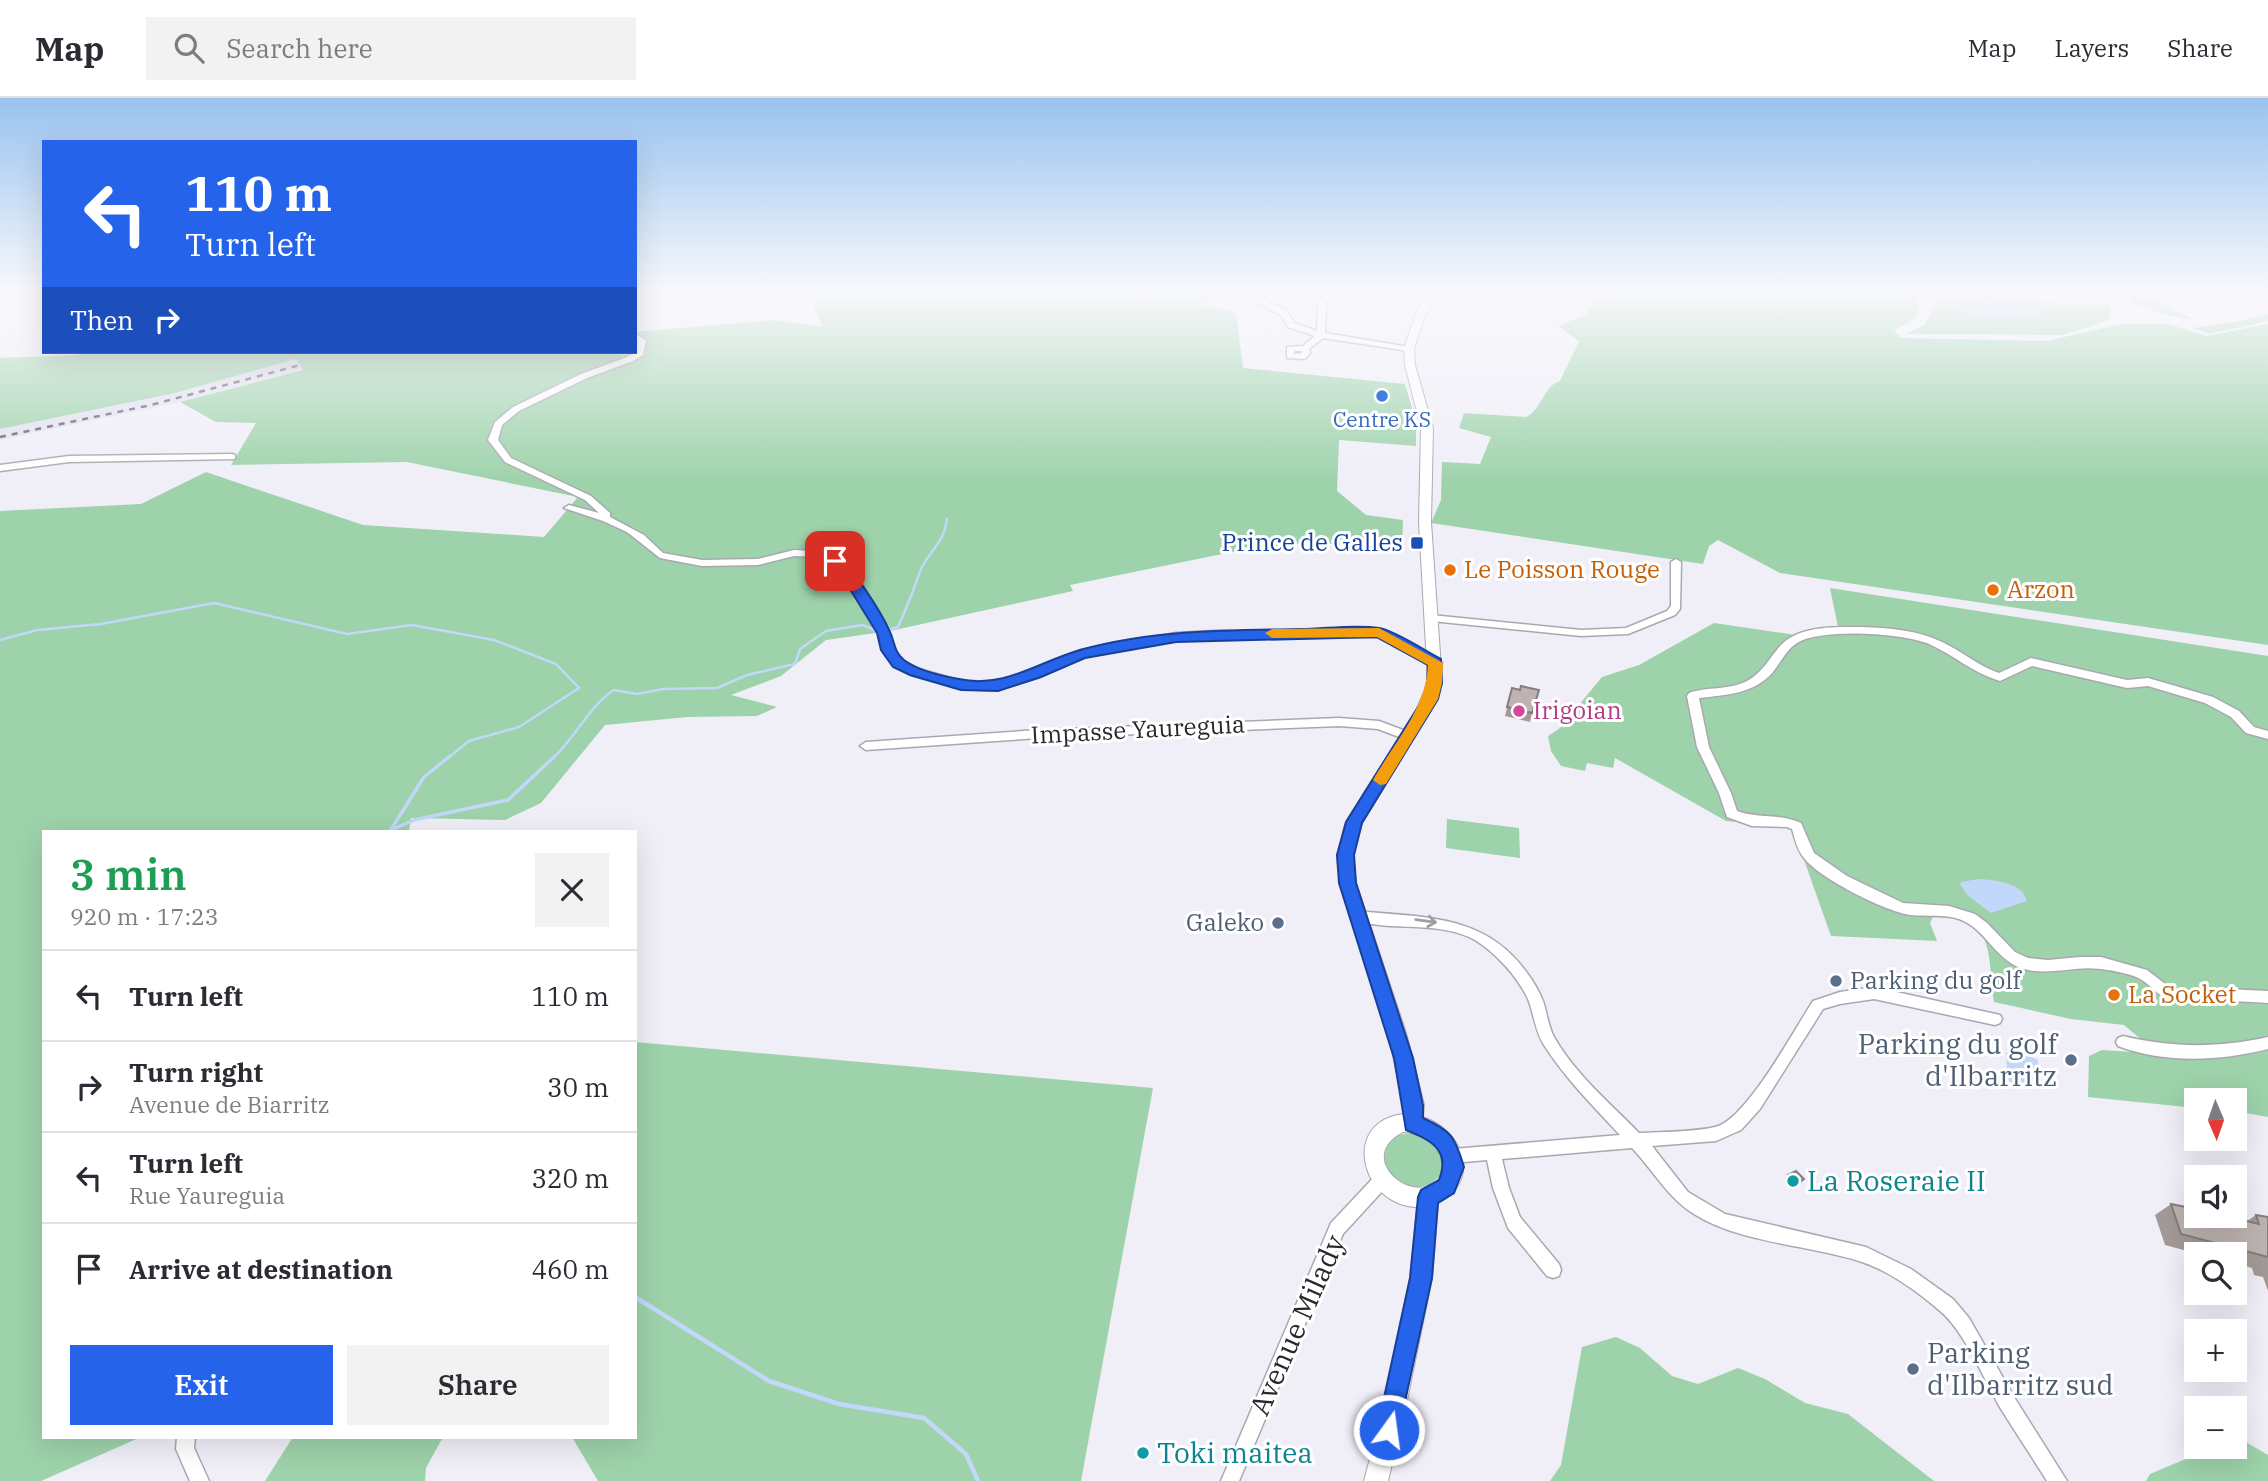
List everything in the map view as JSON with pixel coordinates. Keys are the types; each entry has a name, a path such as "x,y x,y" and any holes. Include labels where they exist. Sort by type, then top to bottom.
{"main road":[{"path":"1409,355 1427,428 1425,522 1436,663 1435,683 1430,699 1354,822 1345,855 1345,873 1404,1058 1414,1105 1413,1123"},
{"path":"1413,1123 1438,1134 1453,1156 1452,1177 1447,1186 1428,1197 1403,1195 1382,1180 1375,1169 1374,1145 1379,1135 1388,1128 1413,1123"},
{"path":"1376,1481 1395,1405 1421,1278 1428,1197"}],"street":[{"path":"637,355 584,376 516,409 498,424 493,440 508,460 588,498 610,518 649,542 660,555 702,563 733,564 794,553 818,554 835,561 857,588 884,633 888,650 898,663 915,672 961,685 998,686 1101,649 1158,639 1214,635 1379,633 1436,663"},
{"path":"0,468 69,459 232,457"},
{"path":"569,508 610,518"},
{"path":"1431,618 1581,633 1628,631 1671,613 1676,607 1676,562"},
{"path":"2268,735 2250,730 2235,714 2209,700 2175,689 2148,682 2127,684 2031,662 2000,677 1971,667 1930,640 1888,634 1826,632 1796,638 1782,650 1773,666 1757,681 1720,694 1693,696 1702,744 1709,763 1728,793 1731,814 1752,821 1788,822 1797,826 1808,855 1826,869 1892,906 1911,910 1930,909 1970,918 2004,951 2018,961 2031,965 2099,963 2142,974 2168,994 2178,997 2268,997"},
{"name":"Impasse Yaureguia","path":"866,746 1039,734 1339,722 1379,725 1407,736"},
{"path":"1358,916 1452,926 1479,936 1501,953 1522,976 1548,1038 1573,1075 1633,1141 1656,1162 1682,1197 1701,1210 1723,1221 1866,1255 1905,1275 1947,1305 1963,1324 2026,1433 2058,1481"},
{"path":"1453,1156 1716,1134 1736,1125 1755,1104 1818,1005 1840,998 1874,993 1995,1019"},
{"path":"2123,1042 2146,1048 2204,1052 2241,1050 2268,1043"},
{"path":"1493,1153 1501,1188 1514,1222 1553,1270"},
{"name":"Avenue Milady","path":"1230,1481 1337,1229 1382,1180"},
{"path":"186,1439 186,1449 200,1481"}],"shaded area":[{"path":"296,359 303,369 180,402 0,440 0,429 175,393"}],"green space":[{"path":"77,355 1241,355 1243,368 1405,384 1416,422 1416,446 1339,440 1337,491 1366,515 1403,520 1402,552 1312,542 1237,551 1070,585 1073,591 890,631 826,640 781,676 731,695 777,707 757,716 687,717 605,725 541,803 505,820 411,818 409,830 42,830 42,1439 136,1439 41,1481 0,1481 0,511 141,504 206,472 363,525 544,537 578,497 407,462 231,465 256,423 216,422 180,402 303,370 296,359 175,393 0,429 0,358"},
{"path":"1573,355 2268,355 2268,645 1780,573 1718,540 1709,546 1703,564 1431,523 1441,500 1442,462 1480,464 1491,437 1459,428 1464,413 1526,417 1536,409 1550,388 1560,381"},
{"path":"1830,588 2268,656 2268,1117 2247,1113 2247,1088 2184,1088 2184,1107 2088,1097 2089,1056 2102,1050 2148,1053 2144,1042 2124,1025 2071,1019 1994,1002 1989,953 1979,931 1969,923 1934,915 1930,923 1937,941 1831,936 1792,826 1726,821 1615,758 1613,768 1587,763 1585,771 1561,766 1551,751 1548,736 1560,728 1602,677 1639,665 1714,623 1796,635 1838,627"},
{"path":"1447,819 1519,828 1520,858 1446,848"},
{"path":"637,1042 1153,1088 1081,1481 598,1481 573,1439 637,1439"},
{"path":"1415,1133 1437,1148 1442,1174 1430,1185 1412,1188 1394,1179 1384,1163 1386,1147 1397,1135"},
{"path":"1616,1337 1640,1348 1672,1376 1698,1384 1738,1368 1765,1379 1805,1403 1848,1414 1934,1481 1550,1481 1561,1465 1582,1347"},
{"path":"292,1439 442,1439 426,1468 425,1481 265,1481"},
{"path":"2247,1443 2268,1455 2268,1481 2146,1481 2150,1474 2186,1459 2247,1459"}],"water":[{"path":"1978,879 2000,881 2014,886 2027,901 1991,913 1967,895 1960,884"},
{"path":"2014,1048 2038,1060 2038,1084 2033,1088 2010,1082 2007,1076 2006,1053"}],"building":[{"path":"1521,686 1539,690 1532,713 1507,707 1512,688 1520,690"},
{"path":"1796,1171 1804,1179 1795,1185 1788,1175"},
{"path":"2171,1204 2184,1207 2184,1228 2247,1228 2247,1221 2259,1224 2256,1215 2268,1217 2268,1257 2247,1251 2247,1242 2211,1242 2181,1234"}],"waterway":[{"path":"891,629 898,627 922,567 939,542 947,519"},
{"path":"0,640 37,630 101,624 214,603 347,634 412,625 494,640 556,664 579,688 519,727 469,741 448,758"},
{"path":"554,757 597,704 614,690 637,694 663,689 717,688 747,675 795,664 800,649 826,631 862,625 877,631"},
{"path":"391,830 424,777 450,756"},
{"path":"391,830 414,820 508,800 554,757"},
{"path":"637,1298 769,1381 839,1404 924,1418 966,1454 978,1481"}],"railway":[{"path":"0,437 151,405 300,365"}],"slow traffic":[{"path":"1272,633 1379,633 1390,636 1420,657 1436,663 1435,683 1430,699 1380,780"}],"place":[{"name":"Centre KS","path":"1382,396"},
{"name":"Prince de Galles","path":"1417,543"},
{"name":"Le Poisson Rouge","path":"1450,570"},
{"name":"Arzon","path":"1993,590"},
{"name":"Irigoian","path":"1519,711"},
{"name":"Galeko","path":"1278,923"},
{"name":"Parking du golf","path":"1836,981"},
{"name":"La Socket","path":"2114,995"},
{"name":"Parking du golf d'Ilbarritz","path":"2071,1060"},
{"name":"La Roseraie II","path":"1793,1181"},
{"name":"Parking d'Ilbarritz sud","path":"1913,1369"},
{"name":"Toki maitea","path":"1143,1453"}],"route":[{"path":"835,561 851,579 884,633 888,650 898,663 915,672 961,685 998,686 1036,674 1081,654 1149,640 1214,635 1360,631 1379,633 1390,636 1420,657 1436,663 1435,683 1430,699 1354,822 1345,855 1345,873 1404,1058 1414,1105 1413,1123 1438,1134 1453,1156 1454,1167 1447,1186 1428,1197 1421,1278 1389,1430"}]}
